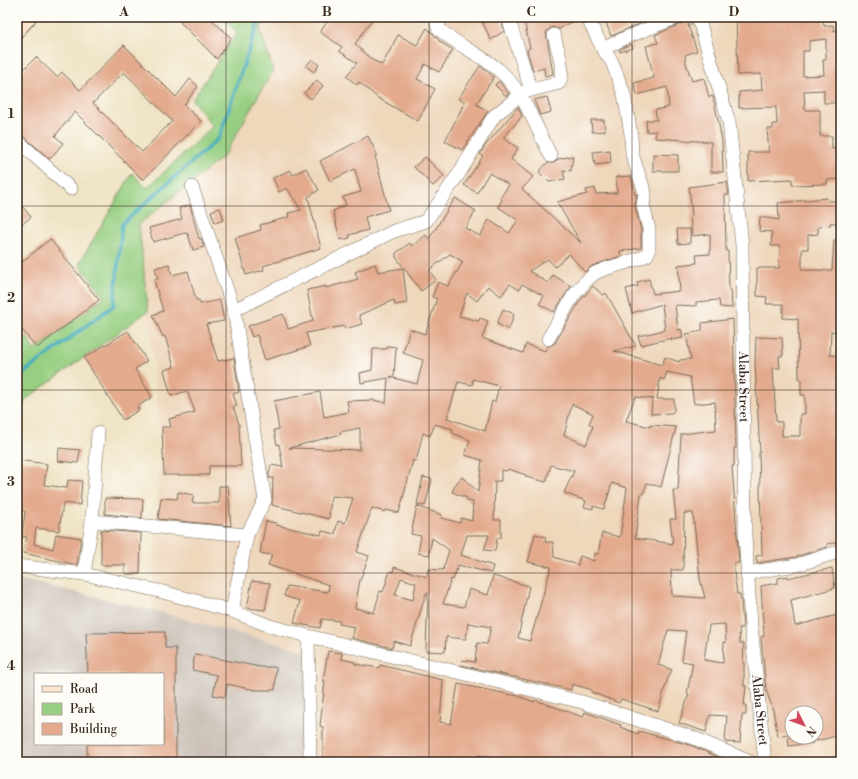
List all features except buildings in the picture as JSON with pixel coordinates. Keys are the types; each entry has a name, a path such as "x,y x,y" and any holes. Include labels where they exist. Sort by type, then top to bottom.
{"main road":[{"path":"17,28 27,17"}],"street":[{"path":"443,17 437,24 438,28 498,69 525,93"},
{"path":"508,17 525,93 550,156"},
{"path":"548,339 573,296 595,273 641,258 647,255 649,250 649,229 643,205 645,193 632,154 628,110 618,75 587,17"},
{"path":"603,49 627,37 678,17"},
{"name":"Alaba Street","path":"698,17 729,122 742,245 743,457 747,573 757,694 765,762"},
{"path":"234,310 394,232 426,221 458,174 494,116 525,93 559,83 562,78 554,35"},
{"path":"17,140 71,189"},
{"path":"192,187 234,310 265,500 247,535 232,611"},
{"path":"84,574 92,521 98,433"},
{"path":"92,521 247,535"},
{"path":"747,573 797,565 841,551"},
{"path":"17,566 84,574 232,611 270,626 308,636 582,702 694,738 750,762"},
{"path":"308,636 310,762"}],"shaded area":[{"path":"268,17 841,17 841,755 816,762 310,762 310,652 151,610 161,441 139,224 224,156 273,70 260,29"},
{"path":"17,580 33,582 151,610 310,652 310,762 17,762"}],"green space":[{"path":"223,17 268,17 260,29 273,70 224,156 139,224 148,311 25,400 19,428 17,428 17,344 27,336 34,351 104,297 79,264 132,173 147,188 213,126 192,100 237,33"}],"waterway":[{"path":"17,378 114,305 122,224 219,138 259,20 263,17"}]}
